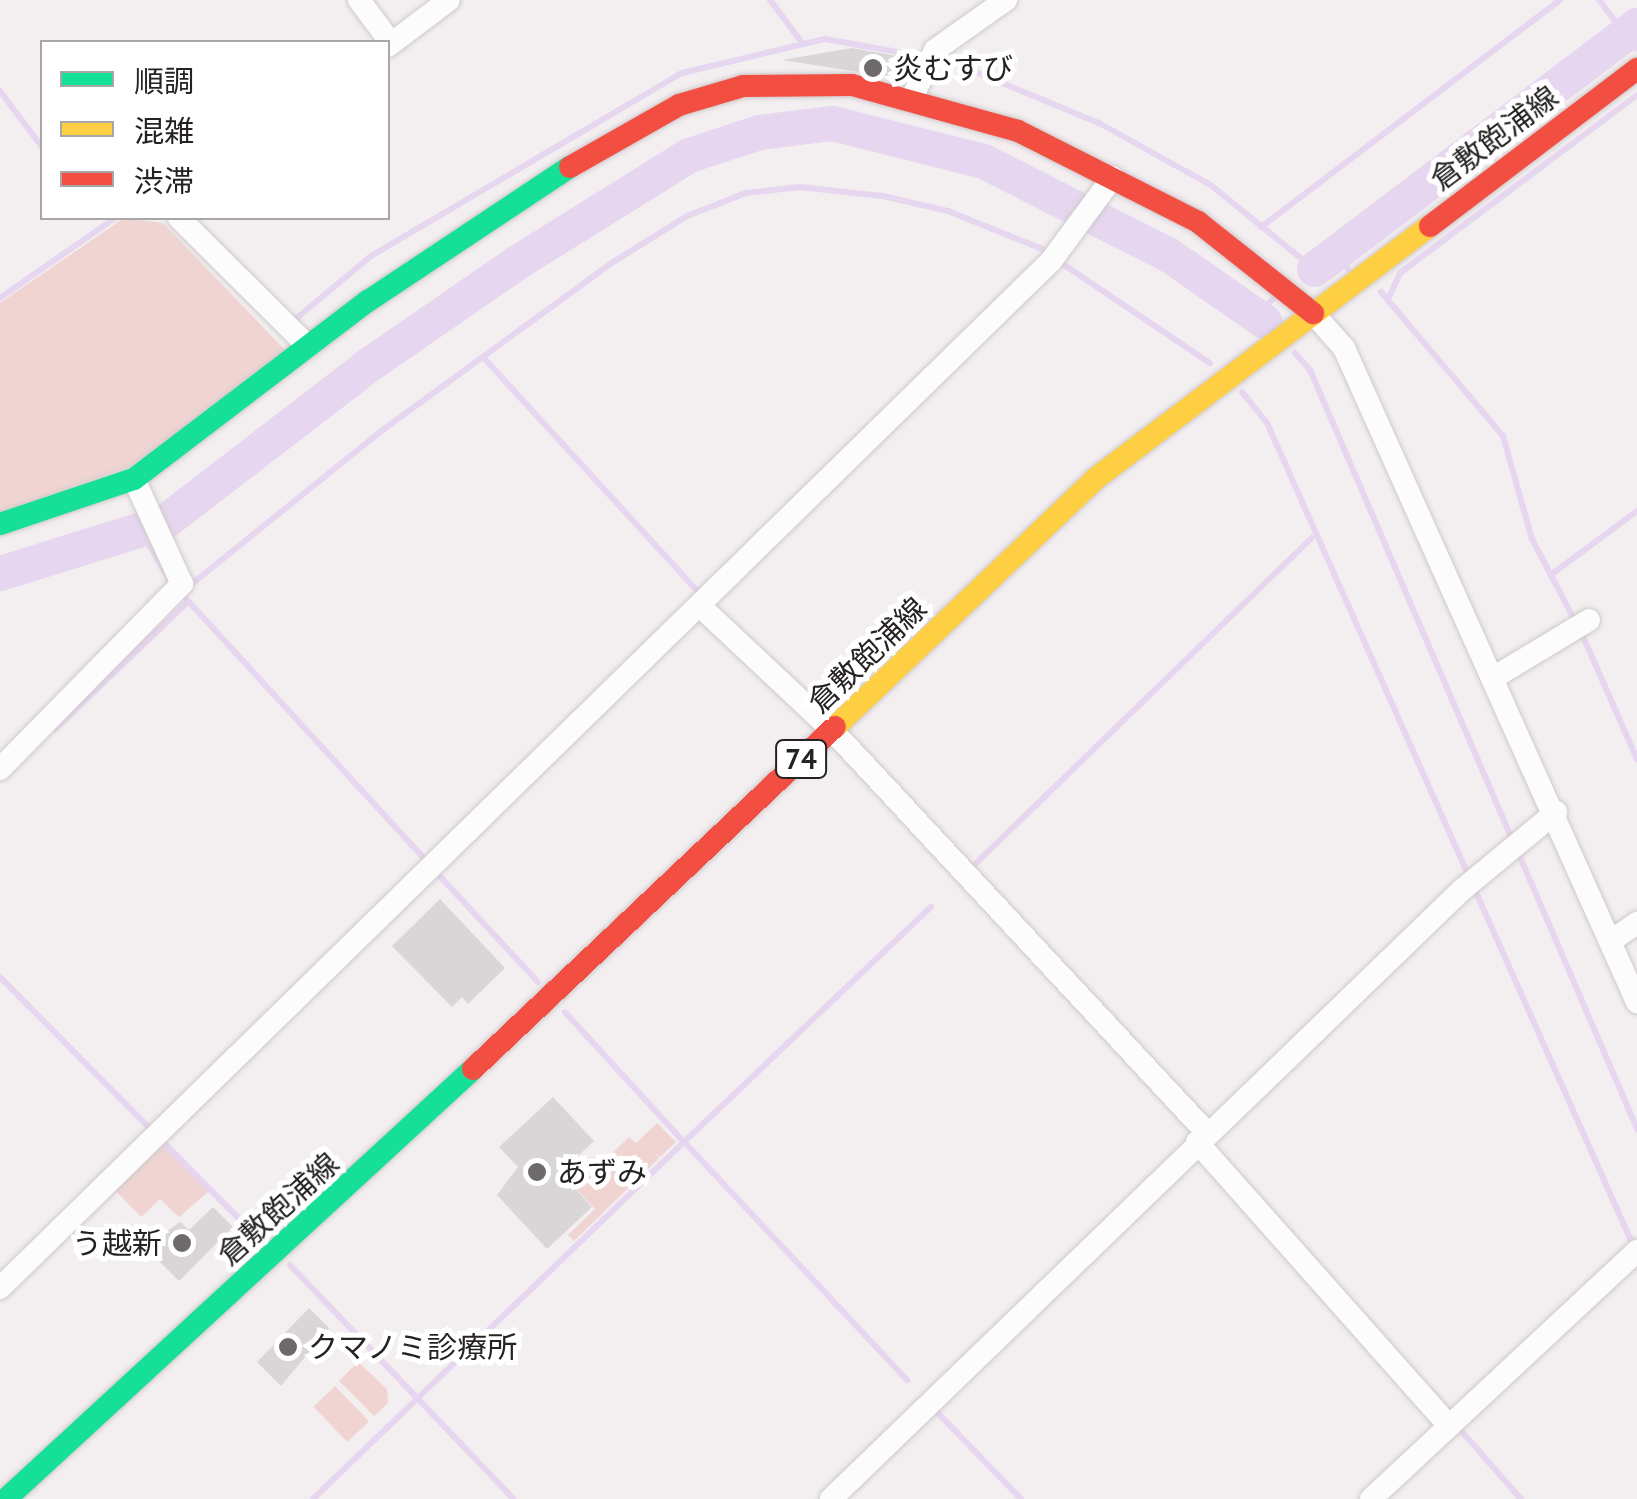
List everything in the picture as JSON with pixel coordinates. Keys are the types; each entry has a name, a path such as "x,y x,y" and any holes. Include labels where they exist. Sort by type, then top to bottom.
{"main road":[{"name":"倉敷飽浦線","path":"6,1499 832,730 1095,479 1637,68"},
{"path":"0,524 134,480 295,333 600,148 678,105 777,80 912,98 1018,131 1198,222 1313,313"}],"street":[{"path":"359,0 387,40"},
{"path":"390,44 449,0"},
{"path":"912,98 932,56 1006,0"},
{"path":"0,1288 1052,261 1113,177"},
{"path":"182,220 295,333"},
{"path":"1313,313 1344,348 1556,812 1637,1002"},
{"path":"0,769 164,611 176,589 134,480"},
{"path":"704,602 832,730 1202,1141 1450,1426"},
{"path":"1493,678 1582,624"},
{"path":"831,1499 1463,889 1532,824 1556,812"},
{"path":"1611,941 1637,923"},
{"path":"1371,1499 1637,1251"}],"shaded area":[{"path":"121,220 163,223 288,353 131,466 0,513 0,303"},
{"path":"657,1123 676,1142 660,1157 653,1151 659,1158 574,1241 568,1235 595,1209 576,1189 629,1137 636,1143"},
{"path":"160,1140 209,1191 179,1217 160,1199 141,1217 112,1187"},
{"path":"358,1362 387,1389 388,1403 374,1416 339,1381"},
{"path":"335,1386 369,1421 347,1442 313,1407"}],"building":[{"name":"炎むすび","path":"852,48 914,59 905,79 782,60"},
{"path":"440,899 505,968 468,1004 462,997 452,1007 392,946"},
{"name":"あずみ","path":"553,1097 594,1141 560,1173 592,1207 547,1249 497,1195 518,1167 499,1147"},
{"name":"う越新","path":"213,1207 233,1227 179,1281 145,1247 180,1222 189,1230"},
{"name":"クマノミ診療所","path":"309,1308 329,1328 281,1386 257,1362"}],"waterway":[{"path":"770,0 803,44"},
{"path":"1261,227 1560,0"},
{"path":"1599,0 1636,48"},
{"path":"1314,269 1637,25"},
{"path":"292,322 371,256 682,73 825,39 949,61 1099,123 1212,186 1314,269"},
{"path":"0,91 40,144"},
{"path":"1389,297 1400,273 1637,95"},
{"path":"0,573 164,522 365,367 517,262 689,155 759,132 832,123 983,161 1169,255 1264,321"},
{"path":"188,587 384,429 610,264 687,216 746,193 800,187 883,196 948,211 1052,253"},
{"path":"0,298 112,220"},
{"path":"1336,255 1348,269"},
{"path":"1060,262 1210,363"},
{"path":"1381,292 1503,436 1532,539 1575,621"},
{"path":"1256,315 1274,298"},
{"path":"1295,353 1310,370 1512,839"},
{"path":"483,357 700,594"},
{"path":"1242,392 1267,423 1633,1245"},
{"path":"1552,574 1637,511"},
{"path":"141,531 171,582"},
{"path":"969,870 1312,538"},
{"path":"179,591 427,862"},
{"path":"55,729 188,602"},
{"path":"1581,632 1637,759"},
{"path":"1517,850 1637,1129"},
{"path":"436,872 538,982"},
{"path":"907,1380 684,1142 931,907"},
{"path":"0,977 250,1230"},
{"path":"313,1499 684,1142 565,1012"},
{"path":"290,1265 514,1499"},
{"path":"932,1407 1021,1499"},
{"path":"1457,1426 1521,1499"}],"traffic: fast":[{"path":"0,524 134,479 368,301 570,167"},
{"path":"6,1499 473,1069"}],"traffic: slow":[{"path":"835,727 1095,479 1430,226"}],"traffic: jam":[{"path":"1430,226 1637,69"},
{"path":"570,167 679,105 743,86 852,85 1018,131 1198,222 1313,313"},
{"path":"473,1069 835,727"}],"place":[{"name":"炎むすび","path":"873,68"},
{"name":"あずみ","path":"537,1172"},
{"name":"う越新","path":"182,1243"},
{"name":"クマノミ診療所","path":"288,1347"}]}
